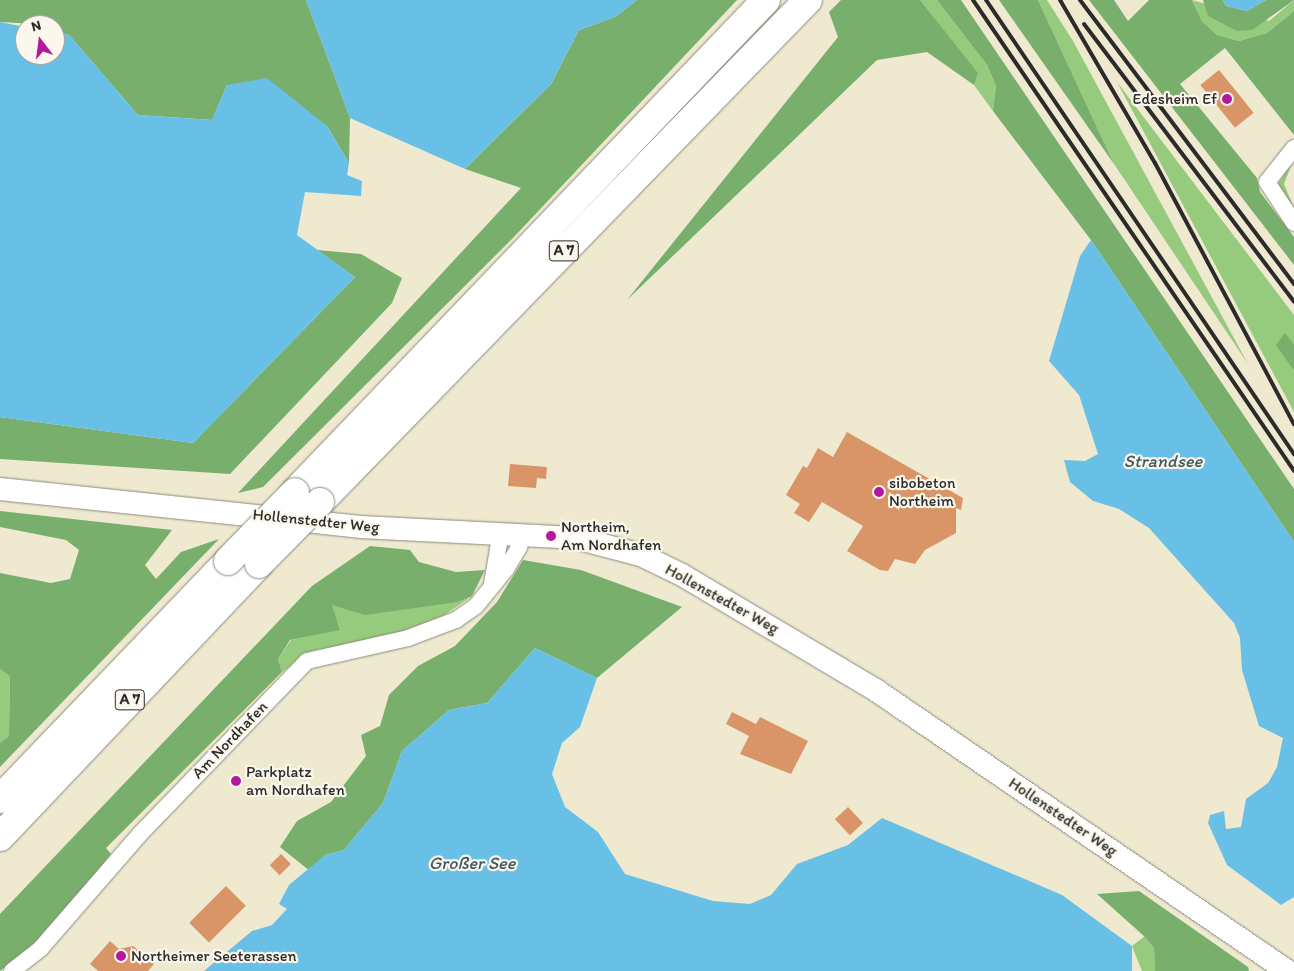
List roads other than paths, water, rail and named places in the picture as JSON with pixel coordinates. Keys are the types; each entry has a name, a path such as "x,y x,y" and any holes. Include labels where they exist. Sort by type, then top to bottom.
{"highway":[{"name":"A 7","path":"0,799 766,0"},
{"name":"A 7","path":"0,836 260,564 808,0"}],"main road":[{"name":"Hollenstedter Weg","path":"0,489 361,527 511,533 604,544 682,575 930,725 1287,971"}],"street":[{"path":"1294,148 1267,182 1294,223"},
{"name":"Am Nordhafen","path":"12,971 40,948 140,834 307,661 408,638 456,620 476,606 519,547 511,533"}],"water":[{"path":"306,0 637,0 615,17 579,30 551,84 465,169 350,118"},
{"path":"1223,0 1266,0 1247,11 1226,6"},
{"path":"0,22 15,25 15,65 65,65 65,34 69,35 138,115 212,120 227,85 267,78 327,126 349,163 347,175 362,181 361,196 305,192 297,235 355,277 193,443 0,417"},
{"name":"Strandsee","path":"1091,240 1294,542 1294,897 1281,905 1227,865 1208,823 1210,815 1224,811 1226,829 1241,827 1246,799 1268,783 1277,767 1283,738 1259,726 1242,670 1240,638 1234,623 1149,528 1119,509 1093,501 1070,482 1064,460 1085,461 1098,454 1079,395 1049,361 1080,256"},
{"name":"Großer See","path":"535,648 597,678 580,727 562,743 552,774 565,807 598,832 625,874 713,901 750,904 771,895 797,864 848,845 882,818 1062,895 1132,946 1132,971 204,971 252,931 272,925 287,909 279,904 289,885 325,855 344,850 383,803 402,751 449,710 487,703"}],"railway":[{"path":"973,0 1294,471"},
{"path":"986,0 1294,454"},
{"path":"1060,0 1155,163 1294,424"},
{"path":"1080,0 1294,284"},
{"path":"1084,24 1294,302"}],"place":[{"name":"Edesheim Ef","path":"1227,99"},
{"name":"sibobeton Northeim","path":"879,492"},
{"name":"Northeim, Am Nordhafen","path":"551,536"},
{"name":"Parkplatz am Nordhafen","path":"236,781"},
{"name":"Northeimer Seeterassen","path":"121,956"}]}
